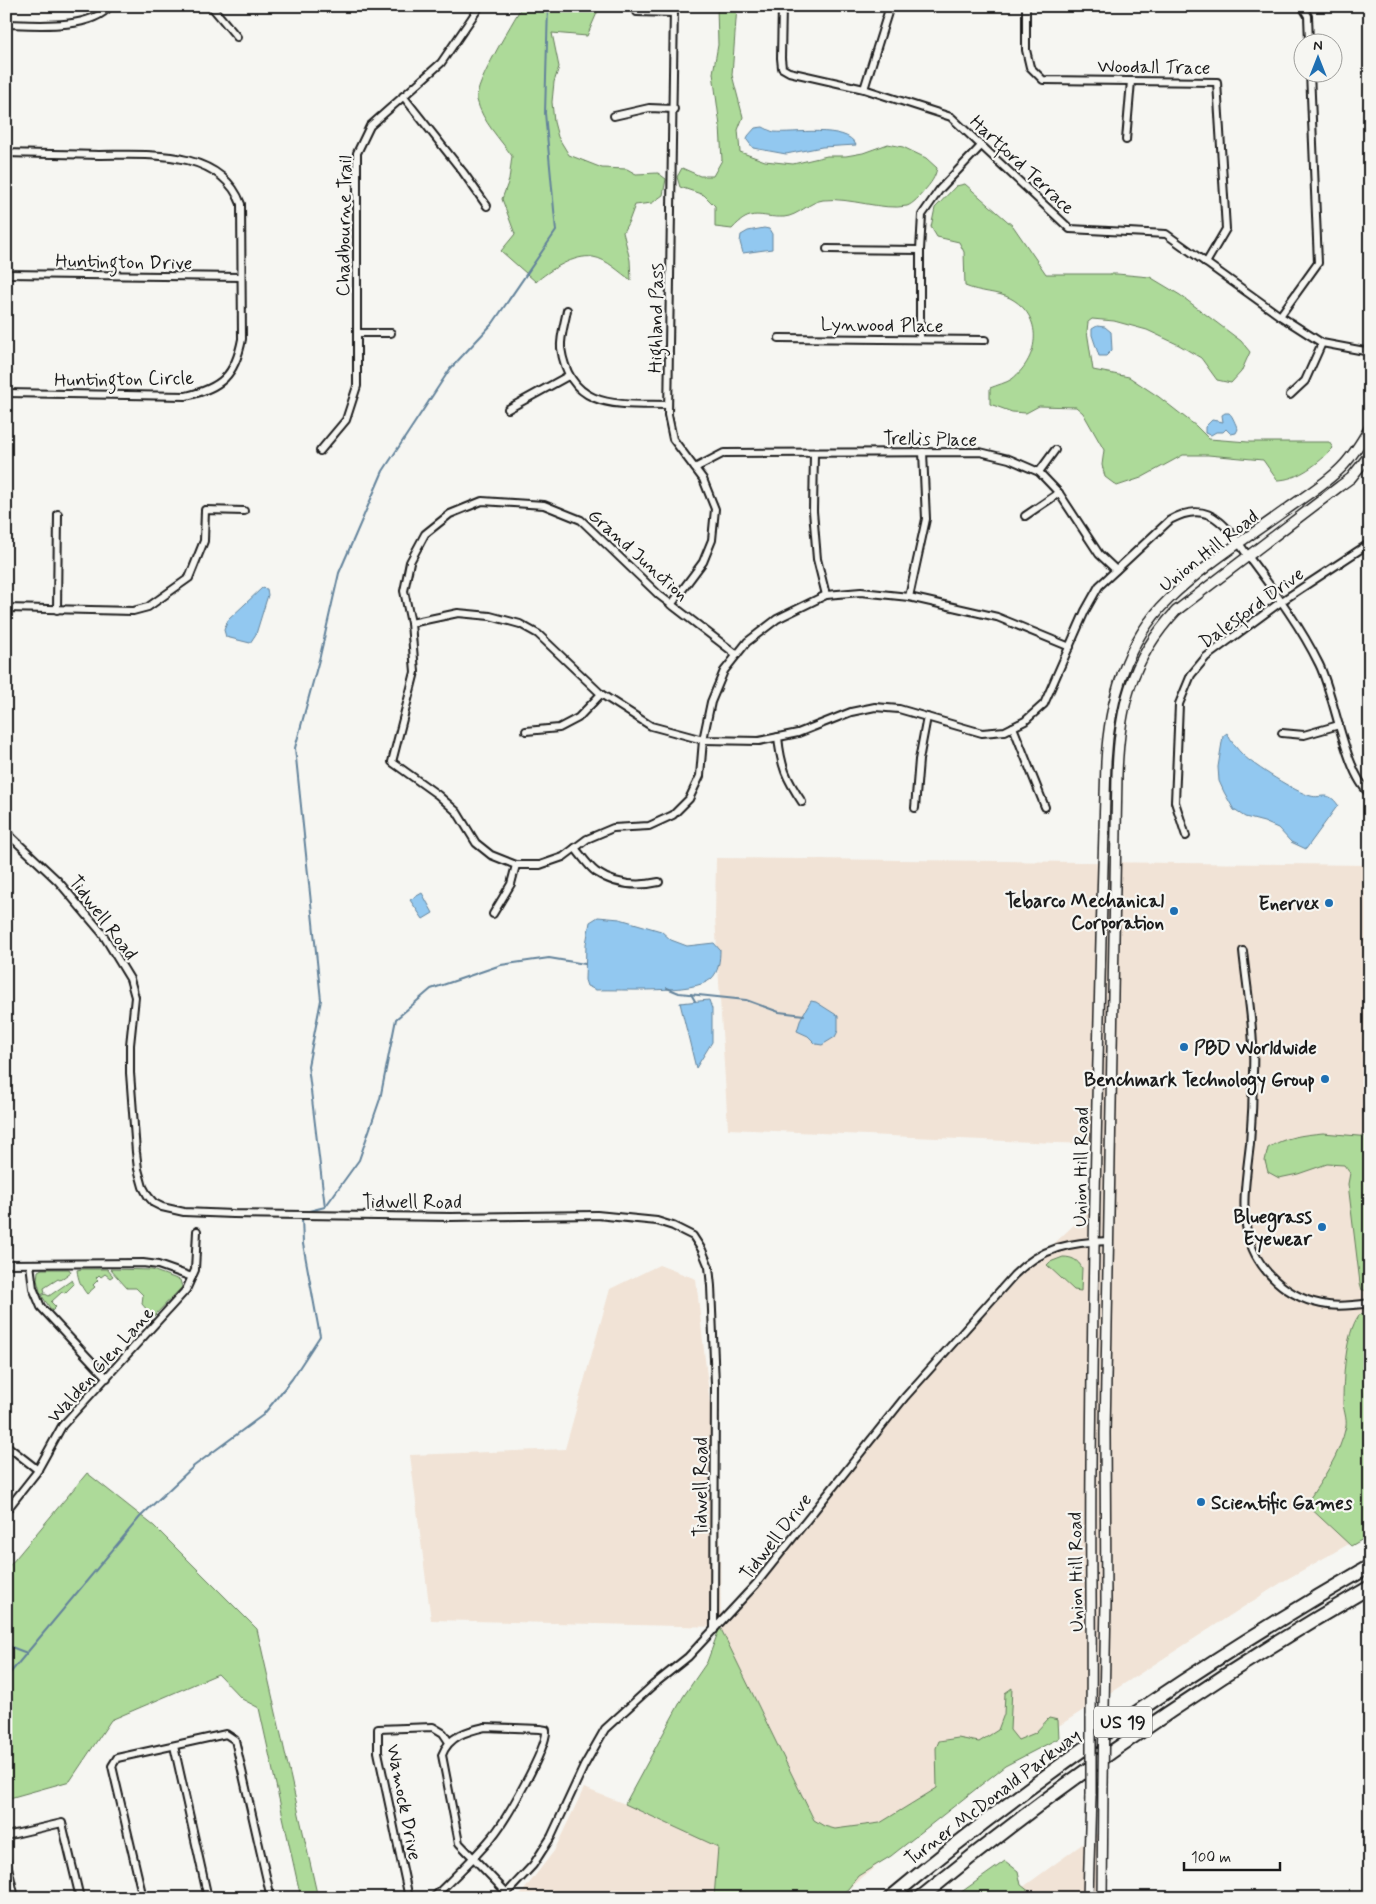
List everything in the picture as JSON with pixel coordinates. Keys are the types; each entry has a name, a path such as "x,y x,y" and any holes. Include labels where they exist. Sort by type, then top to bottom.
{"highway":[{"name":"Turner McDonald Parkway","path":"890,1898 1009,1804 1138,1711 1252,1637 1370,1566"},
{"name":"Turner McDonald Parkway","path":"920,1898 1013,1824 1144,1730 1255,1656 1370,1587"}],"street":[{"path":"6,24 37,25 80,22 104,13 110,6"},
{"path":"211,6 237,37"},
{"name":"Chadbourne Trail","path":"320,450 346,420 357,386 357,153 370,126 441,63 480,6"},
{"name":"Hartford Terrace","path":"782,6 782,68 789,72 864,89 951,117 1070,229 1166,234 1280,316 1322,343 1370,352"},
{"path":"864,89 890,6"},
{"name":"Woodall Trace","path":"1026,6 1026,50 1030,67 1043,80 1217,82 1226,229 1206,263"},
{"path":"1302,6 1308,16 1309,32"},
{"path":"637,12 674,10"},
{"name":"Highland Pass","path":"671,605 703,562 712,540 715,509 703,479 673,439 668,415 674,10"},
{"path":"1126,140 1132,81"},
{"path":"1280,316 1318,263 1310,82"},
{"path":"403,96 464,172 487,206"},
{"path":"614,116 649,108 674,109"},
{"path":"920,339 922,215 940,189 981,146"},
{"name":"Huntington Circle","path":"6,154 164,156 192,161 210,168 232,186 241,204 242,339 240,349 228,375 207,391 186,396 6,393"},
{"path":"827,249 920,250"},
{"name":"Huntington Drive","path":"6,274 241,277"},
{"path":"567,310 561,347 568,376 588,396 610,404 668,405"},
{"path":"357,333 391,333"},
{"name":"Lynwood Place","path":"779,338 985,340"},
{"path":"1290,395 1306,381 1322,343"},
{"path":"508,409 568,376"},
{"name":"Union Hill Road","path":"1088,1898 1091,1794 1091,1495 1095,1242 1106,782 1108,731 1111,711 1117,689 1134,647 1156,614 1168,600 1196,576 1337,472 1352,455 1370,427"},
{"path":"1039,472 1055,450"},
{"path":"909,598 926,519 923,452"},
{"name":"Trellis Place","path":"695,468 724,453 980,452 1009,459 1039,472 1059,493 1099,554 1116,570"},
{"path":"814,453 813,511 817,559 826,595"},
{"name":"Union Hill Road","path":"1102,1898 1106,1611 1104,1433 1118,743 1125,699 1142,658 1166,622 1176,611 1351,478 1370,454"},
{"path":"1025,516 1059,493"},
{"name":"Grand Junction","path":"737,655 659,595 581,520 544,505 482,501 450,514 425,534 410,562 404,591 411,623 415,672 392,762 438,795 457,812 476,843 491,855 516,865 540,865 563,857 587,839 613,828 649,826 673,815 689,799 700,776 703,740 711,702 724,671 737,655 747,642 778,619 826,595 861,592 909,598 996,617 1070,647"},
{"path":"6,608 133,611 148,607 189,578 204,541 205,510 244,511"},
{"path":"411,623 458,614 490,616 520,624 538,634 601,694 651,726 703,740 759,741 798,733 851,712 875,707 899,709 982,733 1005,731 1025,721 1044,704 1099,586 1170,520 1183,513 1201,512 1219,520 1282,601 1320,665 1356,777 1370,794"},
{"path":"57,610 58,514"},
{"name":"Dalesford Drive","path":"1186,836 1175,802 1179,704 1191,675 1206,657 1282,601 1370,543"},
{"path":"526,731 559,728 578,718 601,694"},
{"path":"915,808 919,760 927,717"},
{"path":"1282,733 1304,735 1340,725"},
{"path":"1013,727 1045,807"},
{"path":"778,737 779,754 786,779 802,802"},
{"name":"Tidwell Road","path":"6,832 58,881 102,933 130,979 135,997 130,1045 130,1073 136,1152 138,1169 144,1187 154,1203 162,1207 184,1212 233,1214 451,1217 597,1215 658,1221 674,1226 693,1236 702,1250 709,1267 711,1286 715,1384 714,1630"},
{"path":"575,848 594,871 616,883 643,885 659,882"},
{"path":"493,914 511,884 516,865"},
{"path":"1243,951 1254,1068 1245,1206 1245,1224 1250,1244 1269,1274 1280,1285 1294,1294 1310,1301 1330,1305 1370,1303"},
{"name":"Walden Glen Lane","path":"6,1511 38,1470 58,1431 184,1293 195,1267 197,1231"},
{"name":"Tidwell Drive","path":"505,1895 532,1865 551,1837 584,1766 605,1730 652,1685 688,1656 756,1584 905,1397 1014,1275 1033,1259 1046,1252 1073,1244 1109,1241"},
{"path":"6,1264 143,1263 192,1277"},
{"path":"30,1264 32,1288 41,1307 106,1378"},
{"path":"6,1445 38,1470"},
{"name":"Wamock Drive","path":"409,1898 378,1752 378,1729 433,1727 443,1733 449,1742"},
{"path":"433,1898 472,1858 493,1836 526,1781 545,1741 546,1730 484,1727 468,1731 449,1742 442,1755 459,1843 472,1858 505,1895"},
{"path":"143,1898 112,1766 117,1758 226,1734 235,1740 271,1898"},
{"path":"174,1746 208,1898"},
{"path":"6,1836 62,1822 80,1898"},
{"path":"6,1858 15,1898"}],"shaded area":[{"path":"716,858 1370,865 1370,1532 1287,1579 1015,1754 848,1889 720,1627 431,1620 410,1455 565,1449 610,1289 659,1265 696,1279 719,1484 721,1626 873,1438 1018,1278 1100,1200 1099,1144 728,1129 715,917"},
{"path":"584,1788 625,1804 718,1847 714,1898 518,1898 554,1851"},
{"path":"1103,1829 1102,1898 1008,1898"}],"green space":[{"path":"522,6 600,6 587,36 552,33 559,67 554,82 552,102 554,122 558,137 569,155 602,168 627,169 636,174 658,173 666,179 663,195 652,203 635,205 623,232 630,260 631,280 603,260 586,257 570,260 536,282 501,251 515,234 502,199 509,180 512,156 487,122 477,100 481,81"},
{"path":"717,6 737,6 732,75 743,117 738,130 740,152 765,161 793,164 827,156 846,156 863,153 888,144 903,147 926,158 937,168 929,185 914,202 907,206 887,207 844,200 823,200 813,203 789,216 756,215 745,218 732,229 715,227 715,206 704,195 680,187 677,177 682,168 700,176 713,176 722,160 720,126 713,73 718,45"},
{"path":"965,184 1013,226 1046,274 1117,274 1150,277 1180,295 1241,341 1250,352 1241,372 1231,383 1217,380 1201,358 1147,330 1114,321 1092,319 1088,322 1087,331 1093,370 1129,377 1159,397 1196,426 1209,439 1248,442 1329,442 1333,448 1308,470 1285,479 1277,480 1263,460 1208,455 1183,455 1141,478 1117,486 1105,477 1102,465 1104,450 1083,413 1076,407 1039,406 1026,413 1012,412 990,404 990,388 1012,379 1028,360 1033,348 1033,326 1029,315 1010,298 965,286 964,252 959,242 937,237 931,227 935,208 956,186"},
{"path":"1323,1133 1370,1137 1370,1186 1367,1204 1370,1230 1370,1291 1362,1290 1360,1283 1348,1184 1350,1173 1344,1165 1327,1164 1279,1178 1268,1172 1265,1161 1268,1148 1294,1137"},
{"path":"1063,1257 1074,1260 1082,1268 1081,1291 1074,1290 1047,1265"},
{"path":"42,1269 69,1269 71,1272 44,1288 45,1293 41,1295 37,1280 38,1271"},
{"path":"107,1269 113,1276 110,1278 105,1274 101,1277 99,1275 96,1278 98,1280 93,1285 95,1287 87,1294 81,1286 77,1273 77,1270"},
{"path":"110,1269 152,1270 180,1280 182,1287 153,1317 142,1304 143,1295 136,1288 127,1288"},
{"path":"72,1280 74,1284 65,1293 62,1292 51,1302 56,1307 52,1311 42,1296 45,1294 49,1296"},
{"path":"1364,1314 1370,1349 1370,1535 1351,1546 1306,1504 1330,1467 1343,1437 1346,1426 1343,1404 1348,1345 1354,1323 1359,1315"},
{"path":"87,1473 154,1526 257,1629 318,1898 301,1898 259,1708 242,1699 218,1674 111,1720 70,1781 6,1799 6,1570"},
{"path":"720,1627 814,1820 824,1826 835,1829 880,1823 937,1788 936,1748 939,1741 958,1738 979,1742 998,1730 1004,1714 1005,1693 1012,1688 1010,1730 1018,1740 1035,1733 1049,1718 1058,1720 1059,1738 1005,1766 891,1856 858,1876 848,1889 836,1898 714,1898 718,1847 625,1804 683,1697 707,1662"},
{"path":"1005,1861 1018,1871 1021,1885 1030,1892 1026,1898 953,1898"}],"water":[{"path":"763,127 774,132 818,131 842,134 851,138 856,145 822,147 786,154 753,148 747,140 748,136 755,128"},
{"path":"769,229 772,234 772,249 743,253 740,242 741,235 748,231"},
{"path":"1097,326 1105,327 1111,332 1112,350 1106,356 1099,356 1092,335 1092,329"},
{"path":"1229,413 1233,418 1238,429 1236,433 1231,434 1226,429 1223,432 1216,432 1211,435 1205,433 1205,427 1212,420 1223,422 1222,415"},
{"path":"262,588 267,589 268,595 256,634 250,643 226,637 224,630 228,620"},
{"path":"1227,733 1243,755 1265,772 1304,794 1315,797 1328,796 1338,805 1306,849 1291,842 1278,828 1245,817 1234,810 1219,781 1218,767 1223,736"},
{"path":"422,893 433,913 423,919 410,900"},
{"path":"598,917 620,919 661,931 671,940 687,946 714,943 720,950 716,973 711,979 702,984 673,989 596,990 587,986 585,980 586,944 590,922"},
{"path":"709,1000 712,1009 712,1042 696,1068 680,1003"},
{"path":"811,1001 816,1002 838,1016 838,1031 835,1037 822,1045 816,1044 808,1036 797,1031 801,1018"}],"waterway":[{"path":"325,1207 308,1066 321,1000 295,748 320,656 339,573 383,471 450,369 493,323 556,231 545,113 548,6"},
{"path":"305,1212 325,1207 359,1160 380,1099 396,1019 431,989 501,965 549,958 585,964"},
{"path":"667,988 679,993 746,1000 779,1012 804,1015"},
{"path":"691,994 695,1001"},
{"path":"6,1678 140,1517 194,1466 263,1415 292,1379 320,1336 303,1244 302,1217"},
{"path":"6,1645 27,1653"}],"place":[{"name":"Enervex","path":"1329,903"},
{"name":"Tebarco Mechanical Corporation","path":"1174,911"},
{"name":"PBD Worldwide","path":"1184,1047"},
{"name":"Benchmark Technology Group","path":"1325,1079"},
{"name":"Bluegrass Eyewear","path":"1322,1227"},
{"name":"Scientific Games","path":"1201,1502"}]}
